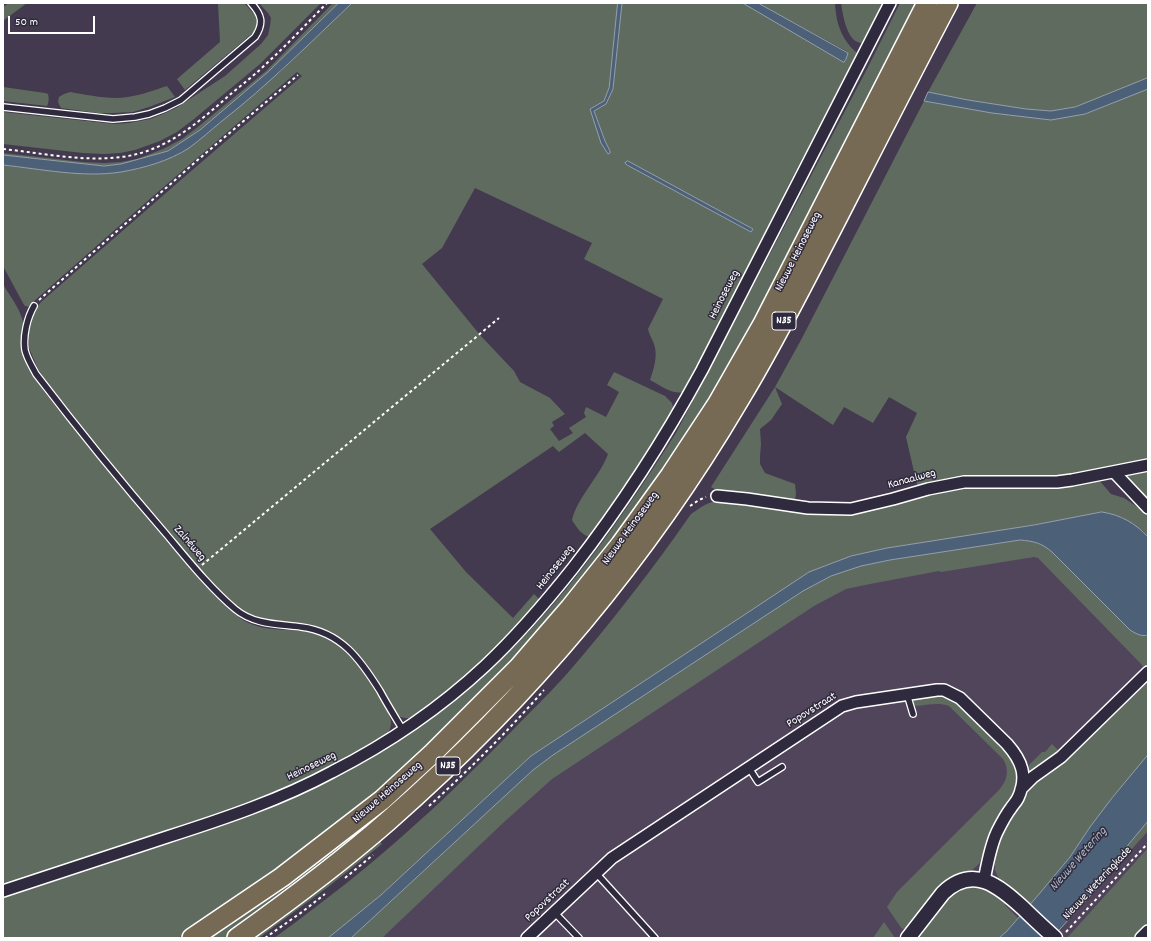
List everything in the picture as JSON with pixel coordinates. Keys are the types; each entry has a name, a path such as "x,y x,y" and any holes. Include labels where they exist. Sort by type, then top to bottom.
{"highway":[{"name":"Nieuwe Heinoseweg","path":"192,938 282,877 376,805 399,784 519,667 570,608 621,544 670,476 718,403 759,330 927,3"},
{"name":"Nieuwe Heinoseweg","path":"237,938 295,897 387,822 429,784 482,733 541,670 625,570 682,490 740,399 787,314 948,3"}],"street":[{"name":"Heinoseweg","path":"3,891 211,823 272,801 332,772 374,750 445,700 484,666 514,636 552,595 634,484 655,452 702,370 890,3"},
{"name":"Kanaalweg","path":"717,496 808,508 851,509 933,488 964,482 1056,482 1148,465"},
{"path":"1114,472 1148,508"},
{"path":"1021,789 1033,777 1061,757 1148,672"},
{"name":"Popovstraat","path":"526,938 612,858 842,706 856,702 937,690 944,690 960,698 1007,744 1021,764 1023,772 1018,799 1002,822 993,840 984,881"},
{"path":"908,938 950,887 966,880 975,879 984,881 998,888 1060,936"},
{"path":"1141,938 1148,931"}],"lane":[{"path":"3,108 113,119 135,117 165,108 181,100 255,37 260,29 261,22 258,12 251,3"},
{"name":"Zalnéweg","path":"34,306 28,320 25,350 36,374 94,450 196,570 234,608 247,617 272,624 314,629 339,641 357,658 367,671 403,730"},
{"path":"907,694 912,714"},
{"path":"749,768 758,782 782,767"},
{"path":"596,873 655,938"},
{"path":"554,912 579,938"}],"path":[{"path":"34,306 184,173 298,75"},
{"path":"196,570 499,318"},
{"name":"Nieuwe Weteringkade","path":"1060,936 1148,843"},
{"path":"266,938 302,912"}],"shaded area":[{"path":"1037,550 1148,665 1148,938 371,938 590,744 833,589"}],"green space":[{"path":"9,3 27,3 3,21 3,7"},
{"path":"218,3 244,3 257,17 257,24 254,32 185,90 177,79 220,42"},
{"path":"259,3 321,3 260,64 177,132 160,141 135,150 120,153 83,153 3,144 3,112 115,124 150,119 176,108 225,76 261,44 268,35 271,18"},
{"path":"333,3 339,3 268,72 200,130 168,151 121,164 104,166 3,155 3,153 104,163 137,159 163,149 182,139 266,71"},
{"path":"352,3 618,3 609,88 604,101 590,109 604,148 610,151 594,111 606,104 613,89 622,3 743,3 844,62 848,52 758,3 835,3 840,30 847,42 857,53 684,392 680,393 671,391 650,380 656,353 648,329 663,299 584,259 592,243 475,188 442,248 422,264 480,335 514,371 520,382 550,398 565,414 552,422 554,426 550,429 559,441 573,433 569,428 586,417 584,413 586,407 606,417 619,392 607,385 614,372 665,396 672,403 674,412 642,464 589,537 579,530 572,520 579,503 608,454 585,433 559,452 553,446 430,529 466,572 513,618 534,594 540,603 524,621 467,677 414,718 403,718 397,715 366,664 351,646 342,639 315,626 271,620 251,615 228,600 195,564 64,408 38,369 29,348 29,328 36,309 41,302 302,76 297,72 33,302 31,307 25,306 3,266 3,165 79,173 94,173 119,172 140,168 164,160 281,71","holes":["628,161 753,229 751,232 627,165"]},
{"path":"841,3 884,3 864,43 858,42 850,34 847,28"},
{"path":"900,3 921,3 762,308 709,402 606,552 500,677 379,795 222,911 178,938 3,938 3,898 241,819 306,792 337,777 387,748 473,685 528,633 552,606 596,551 637,493 676,433 867,69"},
{"path":"977,3 1148,3 1148,78 1075,107 1051,111 1026,109 928,92"},
{"path":"167,86 175,97 133,112 97,113 61,108 58,102 59,97 70,92 99,97 121,98 138,95"},
{"path":"3,87 48,94 48,104 47,106 3,101"},
{"path":"1148,89 1148,462 1088,476 918,489 906,437 917,413 889,397 873,423 844,407 833,425 775,387 801,340 924,101 992,113 1085,114"},
{"path":"3,284 18,308 22,318 22,343 24,355 28,366 36,379 54,405 188,564 230,609 240,618 249,623 259,627 317,634 339,645 350,655 372,684 385,706 391,722 389,731 383,738 289,789 218,816 3,887"},
{"path":"775,387 782,404 771,420 760,429 760,464 765,473 795,484 795,501 721,493 711,487"},
{"path":"1148,468 1148,502 1126,478 1126,475"},
{"path":"1098,479 1111,494 1124,498 1148,514 1148,537 1143,531 1102,512 1034,525 887,548 851,556 809,572 531,756 381,895 328,938 274,938 311,911 383,853 429,813 506,737 565,676 630,596 691,514 704,505 720,501 804,512 966,484"},
{"path":"1020,540 1031,541 1047,547 1145,636 1148,635 1148,668 1060,753 1034,771 1029,773 1029,765 1042,752 1045,752 1052,744 1059,751 1145,668 1038,558 1034,557 941,572 939,571 846,589 814,606 552,779 503,823 382,938 351,938 533,770 553,755 803,591 831,576 861,566 890,560"},
{"path":"1148,678 1148,755 1112,798 1070,857 1029,906 998,877 995,870 996,853 1003,834 1036,780"},
{"path":"938,696 951,699 956,703 1010,757 1016,772 1016,789 990,831 979,864 966,873 909,926 902,929 887,907 897,892 999,790 1007,775 1003,759 949,706 937,704 916,706 913,703 914,700"},
{"path":"1148,821 1148,831 1097,888 1104,874"},
{"path":"350,835 354,839 226,938 210,938 261,903"},
{"path":"378,839 382,844 328,887 259,938 248,938"},
{"path":"1148,848 1148,922 1134,938 1067,938"},
{"path":"974,887 988,889 1007,902 1005,905 1018,918 999,938 915,938 947,898 960,890"},
{"path":"884,922 895,938 873,938"}],"water":[{"path":"339,3 352,3 256,93 193,145 173,157 139,168 107,174 62,172 3,165 3,155 104,166 121,164 168,151 200,130 268,72"},
{"path":"618,3 622,3 613,89 606,104 594,111 610,151 608,154 601,143 590,109 604,101 609,88"},
{"path":"743,3 758,3 848,53 846,59 844,62"},
{"path":"1148,78 1148,89 1085,114 1051,120 992,113 924,101 928,92 1026,109 1051,111 1075,107"},
{"path":"628,161 753,229 751,232 627,165 625,163"},
{"path":"1102,512 1127,520 1148,537 1148,635 1141,635 1130,630 1052,552 1037,543 1029,541 1020,540 890,560 861,566 831,576 803,591 553,755 533,770 351,938 328,938 381,895 531,756 809,572 851,556 887,548 1034,525"},
{"name":"Nieuwe Wetering","path":"1148,755 1148,821 1104,874 1097,888 1052,938 999,938 1007,931 1070,857 1112,798"}]}
